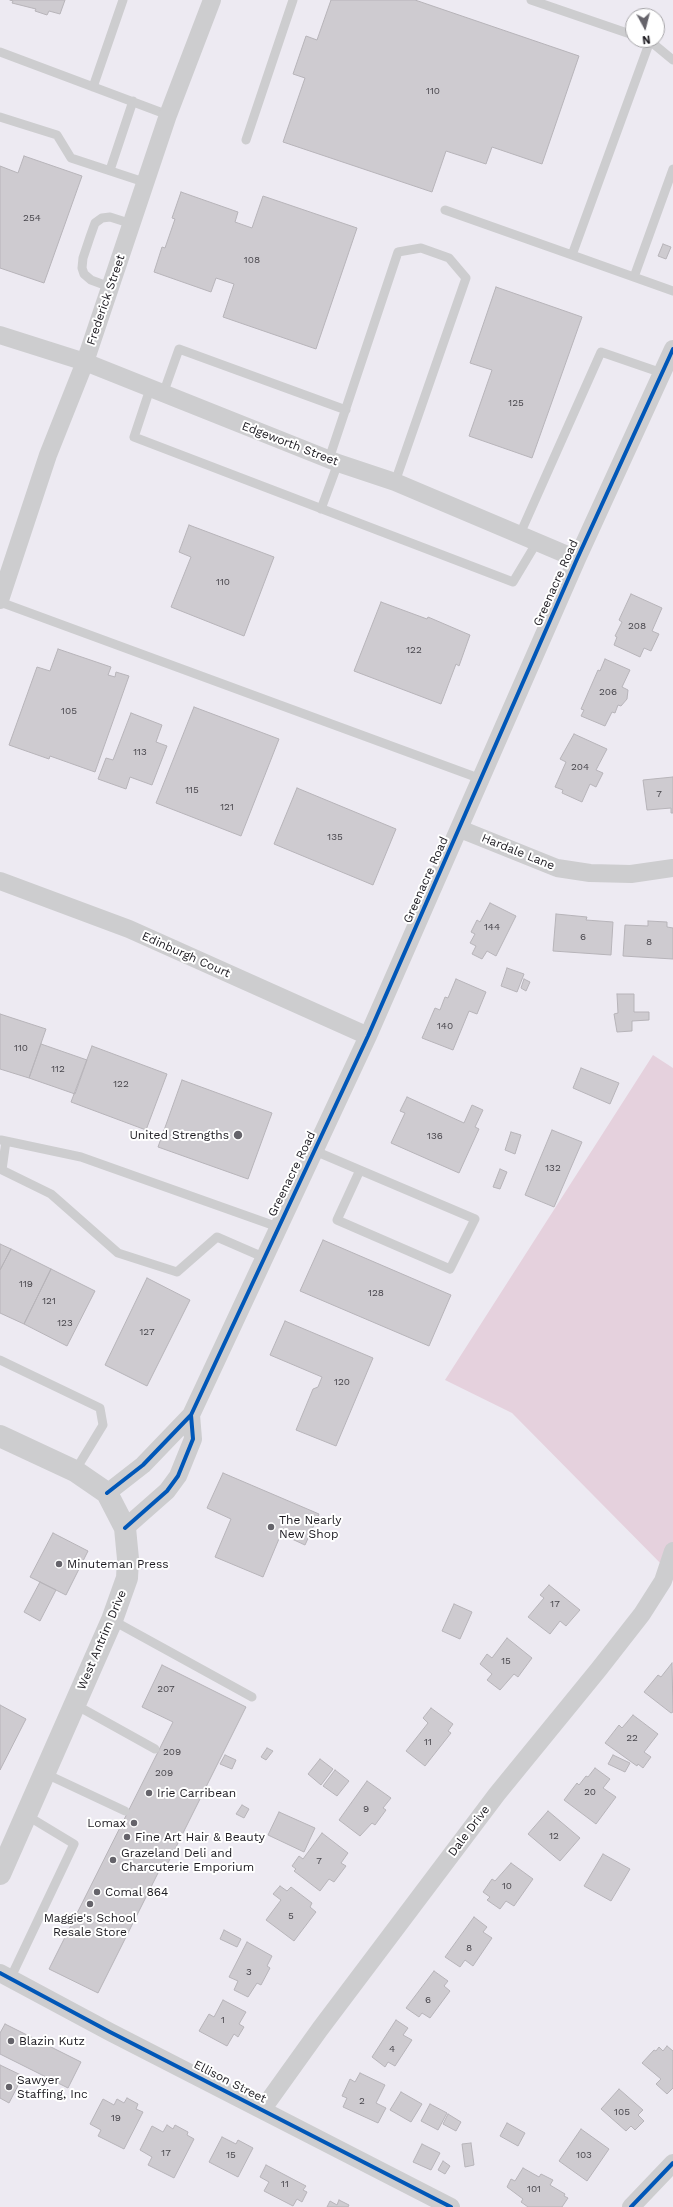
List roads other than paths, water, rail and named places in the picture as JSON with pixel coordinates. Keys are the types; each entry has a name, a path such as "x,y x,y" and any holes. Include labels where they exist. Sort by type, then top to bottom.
{"street":[{"name":"Frederick Street","path":"0,601 48,455 85,362 147,183 168,115 212,0"},
{"name":"Edgeworth Street","path":"0,335 85,362 333,461 395,482 577,559"},
{"name":"Greenacre Road","path":"107,1493 143,1464 191,1415 368,1036 577,559 673,349"},
{"name":"Hardale Lane","path":"460,829 557,868 590,873 631,874 673,868"},
{"name":"Edinburgh Court","path":"0,881 129,929 368,1036"},
{"name":"Greenacre Road","path":"125,1528 167,1491 178,1476 193,1439 191,1415"},
{"name":"West Antrim Drive","path":"0,1436 75,1471 107,1493 125,1528 128,1544 127,1578 112,1620 43,1773 0,1874"},
{"name":"Dale Drive","path":"262,2110 320,2029 497,1794 642,1614 663,1581 673,1552"},
{"name":"Ellison Street","path":"5,1975 110,2032 451,2207"},
{"path":"631,2207 673,2163"}],"lane":[{"path":"93,87 123,0"},
{"path":"246,140 293,0"},
{"path":"531,0 625,32"},
{"path":"572,254 646,48"},
{"path":"658,48 673,60"},
{"path":"0,52 168,115"},
{"path":"110,170 133,102"},
{"path":"0,118 57,135 71,158 147,183"},
{"path":"634,277 673,169"},
{"path":"445,210 673,290"},
{"path":"110,287 91,280 84,274 82,268 83,258 90,237 95,223 102,218 110,217 132,224"},
{"path":"321,509 346,410 398,252 421,248 449,258 466,278 395,482"},
{"path":"346,410 180,349 156,391 134,436 513,582 537,542"},
{"path":"520,534 601,352 662,373"},
{"path":"0,601 481,779"},
{"path":"264,1257 216,1237 177,1272 118,1254 51,1194 2,1170 3,1141 81,1157 278,1227"},
{"path":"315,1150 475,1219 450,1269 337,1220 360,1170"},
{"path":"0,1360 100,1408 103,1425 75,1471"},
{"path":"112,1620 252,1697"},
{"path":"74,1704 155,1749"},
{"path":"43,1773 124,1811"},
{"path":"5,1975 74,1844 26,1815"}],"place":[{"name":"United Strengths","path":"238,1135"},
{"name":"The Nearly New Shop","path":"271,1527"},
{"name":"Minuteman Press","path":"59,1564"},
{"name":"Irie Carribean","path":"149,1793"},
{"name":"Lomax","path":"134,1823"},
{"name":"Fine Art Hair & Beauty","path":"127,1837"},
{"name":"Grazeland Deli and Charcuterie Emporium","path":"113,1860"},
{"name":"Comal 864","path":"97,1892"},
{"name":"Maggie's School Resale Store","path":"90,1904"},
{"name":"Blazin Kutz","path":"11,2041"},
{"name":"Sawyer Staffing, Inc","path":"9,2087"}]}
